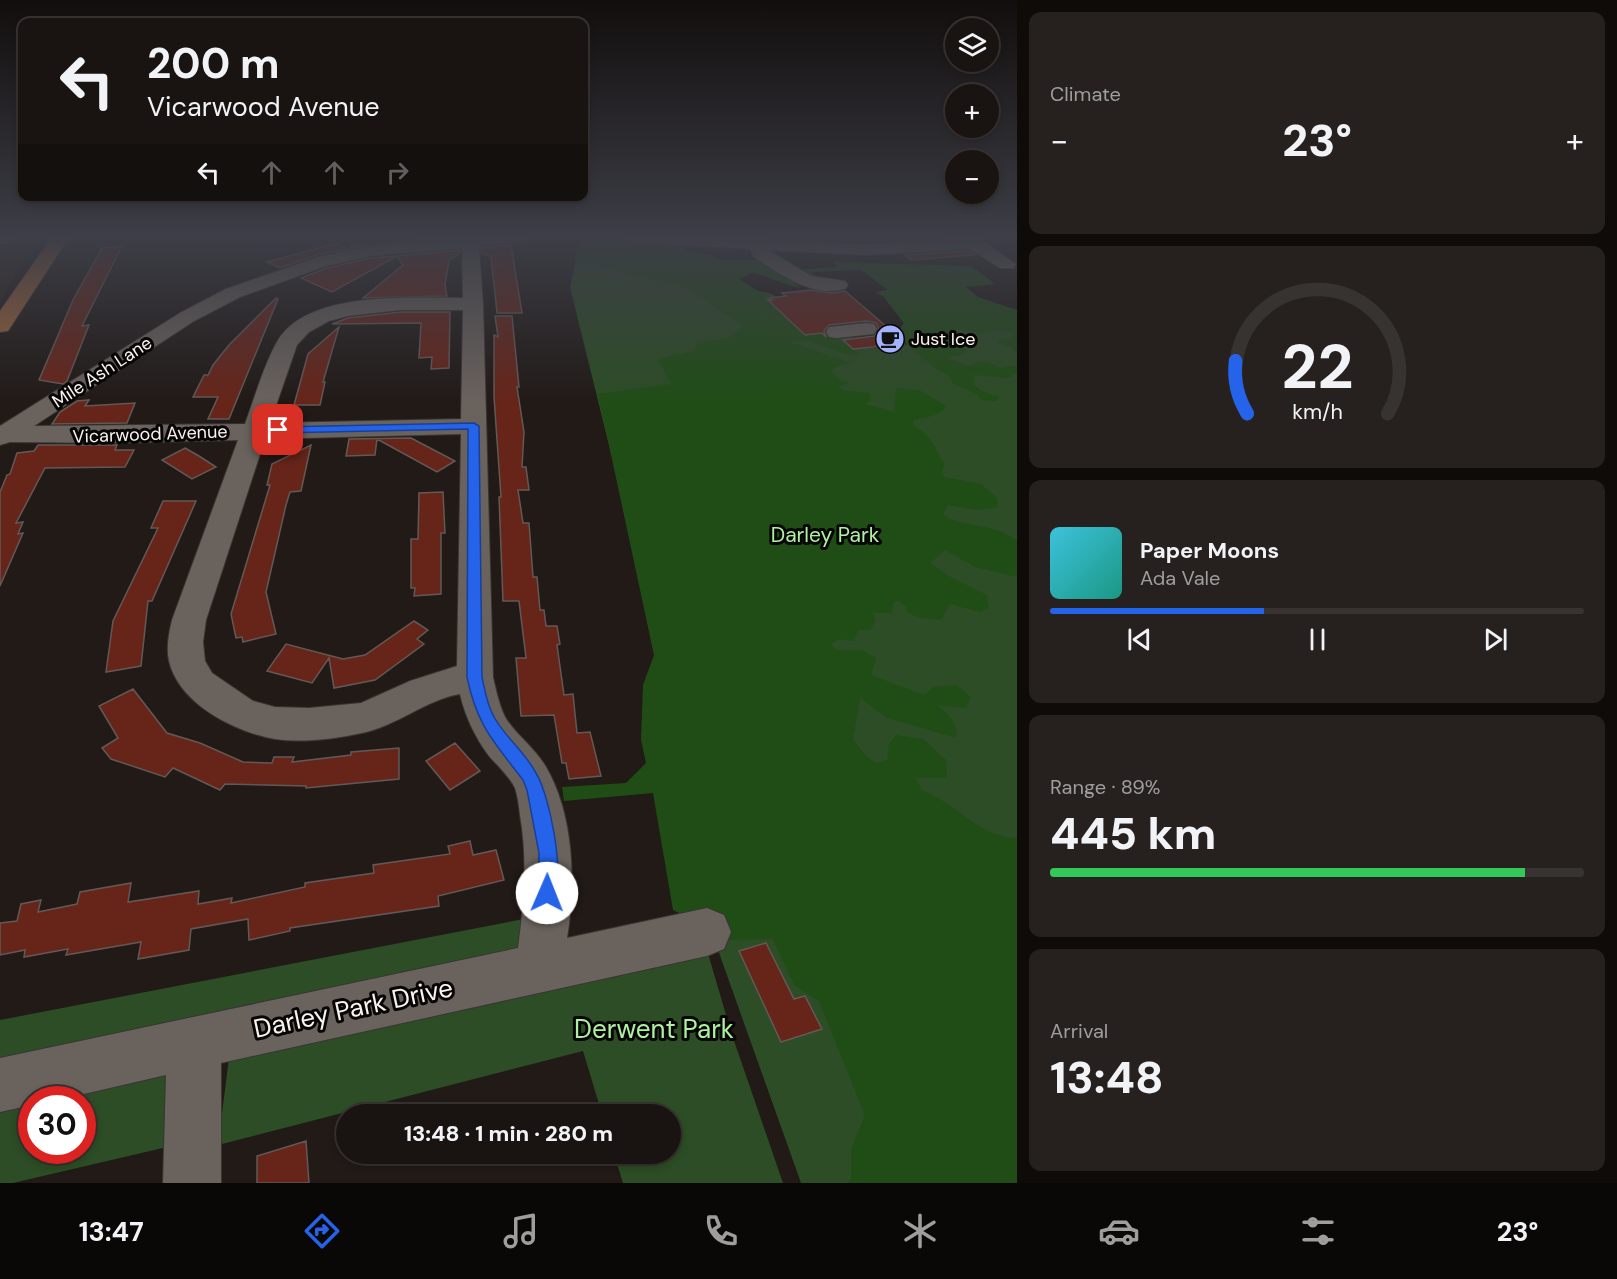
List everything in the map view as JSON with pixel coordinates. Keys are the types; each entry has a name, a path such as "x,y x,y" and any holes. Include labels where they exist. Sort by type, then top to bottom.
{"main road":[{"path":"0,326 23,292"}],"street":[{"name":"Mile Ash Lane","path":"3,436 165,331 215,301 237,292"},
{"path":"473,292 475,677 480,704 488,722 530,776 536,790 548,853 547,913 541,957 542,967"},
{"path":"473,304 375,306 338,312 308,322 300,327 287,342 215,540 189,620 185,642 187,662 199,683 242,713 275,723 309,724 363,718 447,682 475,677"},
{"path":"837,332 866,329"},
{"name":"Vicarwood Avenue","path":"3,436 103,436 474,426"},
{"name":"Darley Park Drive","path":"0,1085 707,932"},
{"path":"192,1183 194,1042"}],"shaded area":[{"path":"0,292 6,292 0,303"}],"green space":[{"name":"Darley Park","path":"571,292 764,292 772,294 800,317 829,335 868,343 873,348 907,345 899,331 904,323 884,297 971,292 1017,312 1017,1183 801,1183 713,936 619,486"},
{"name":"Darley Park","path":"695,292 768,293 765,298 774,305 810,322 827,338 847,335 868,343 850,346 860,355 851,355 807,342 790,342 851,363 834,367 832,372 841,381 849,383 839,386 842,390 869,393 871,401 865,404 894,412 896,388 921,391 946,406 944,410 936,414 913,420 913,426 924,433 935,447 945,464 942,471 944,477 981,484 997,498 998,507 977,510 948,505 943,515 1001,532 1017,541 1017,577 975,567 945,550 930,563 947,575 987,595 989,608 980,612 950,604 941,620 920,618 906,612 906,607 900,601 894,601 892,613 873,613 876,620 870,630 858,630 854,641 839,639 831,644 836,650 862,650 876,658 871,675 924,695 934,687 956,685 971,697 966,708 937,705 954,724 956,738 887,718 860,698 853,739 866,756 876,763 887,760 889,744 896,735 923,739 946,760 947,778 916,778 922,790 980,826 1004,836 1017,838 1017,889 1015,889 1017,894 1017,1183 848,1183 851,1179 851,1149 865,1115 819,1001 794,985 773,939 732,940 673,910 653,793 564,801 562,787 626,783 646,763 641,740 643,685 654,655 598,394 671,384 658,359 693,351 697,344 731,337 742,326"},
{"name":"Darley Park","path":"875,292 972,292 978,297 1017,310 1017,353 1009,346 998,343 1000,338 1010,340 1014,335 1012,332 994,330 979,333 954,329 957,335 951,342 966,349 965,354 947,358 969,366 981,362 989,362 1001,368 1017,365 1017,372 1008,378 975,375 973,384 982,391 998,397 997,401 981,400 977,394 954,384 949,376 935,368 907,345 899,331 904,323 884,297"},
{"path":"524,919 533,959 0,1065 0,1020"},
{"name":"Derwent Park","path":"705,943 731,1032 783,1183 623,1183 617,1164 681,1164 681,1104 599,1104 583,1051 377,1104 336,1104 336,1115 218,1145 232,1034"},
{"path":"156,1071 165,1075 169,1089 167,1147 96,1164 96,1086 81,1086"},
{"path":"18,1098 18,1164 94,1164 13,1183 0,1183 0,1102"}],"building":[{"path":"77,292 99,292 82,326 89,325 67,381 63,384 39,380"},
{"path":"370,292 446,292 447,296 363,298"},
{"path":"495,292 519,292 522,313 497,313"},
{"path":"846,292 904,344 853,349 843,340 874,336 879,330 876,323 866,321 829,325 824,331 826,337 822,333 805,335 768,300 786,296 782,293"},
{"path":"276,298 278,299 229,419 208,419 218,397 193,397 204,375 208,375 229,345"},
{"path":"400,312 450,312 449,368 431,369 432,357 419,358 421,323 332,324 348,318"},
{"path":"495,316 512,316 519,387 517,387 524,432 522,467 526,467 529,490 518,490 523,523 529,523 533,577 537,577 540,610 544,610 546,626 557,626 560,644 557,645 564,695 573,694 577,733 590,732 601,776 569,779 566,763 562,763 554,715 521,716 516,658 526,658 519,601 503,601 499,497 501,497 494,397 494,335 498,337"},
{"path":"339,327 323,382 325,382 320,405 294,405 308,354"},
{"path":"89,400 85,406 135,403 127,423 52,424 60,412 77,401"},
{"path":"411,438 455,461 437,472 377,439 375,455 346,456 349,439"},
{"path":"38,445 117,445 115,450 134,450 125,467 45,468 16,523 23,522 18,534 23,533 0,586 0,492 7,475 10,474 17,453 34,451"},
{"path":"311,445 301,491 290,492 286,505 266,592 276,634 243,642 242,637 236,638 231,614 270,485 267,485 272,464"},
{"path":"185,448 216,467 192,479 162,460"},
{"path":"443,492 445,533 441,533 441,594 414,596 415,588 411,588 411,539 418,539 419,493"},
{"path":"163,501 196,501 152,601 148,601 141,666 106,672 113,621 158,528 151,528"},
{"path":"414,621 428,630 417,639 424,644 375,680 334,688 329,658 312,683 267,671 286,644 343,659 365,655"},
{"path":"133,689 167,733 200,743 243,762 272,763 274,757 294,757 292,762 351,755 351,752 399,748 399,779 306,788 306,786 225,784 220,790 173,768 165,777 111,759 102,748 118,738 99,706"},
{"path":"455,743 480,771 450,790 426,761"},
{"path":"470,841 473,855 496,850 504,880 438,896 439,906 290,928 290,931 249,940 248,919 191,929 189,950 138,959 141,942 66,955 68,949 24,957 25,950 0,955 0,923 17,921 21,904 41,900 38,912 77,904 80,892 131,883 128,902 199,891 198,904 232,898 231,903 305,887 305,883 374,873 373,865 450,854 448,846"},
{"path":"766,943 794,999 805,996 822,1029 781,1042 739,951"},
{"path":"306,1141 309,1183 257,1183 257,1156"}],"place":[{"name":"Just Ice","path":"890,339"}],"route":[{"path":"278,430 474,426 475,677 480,704 488,722 530,776 536,790 548,853 547,893"}]}
